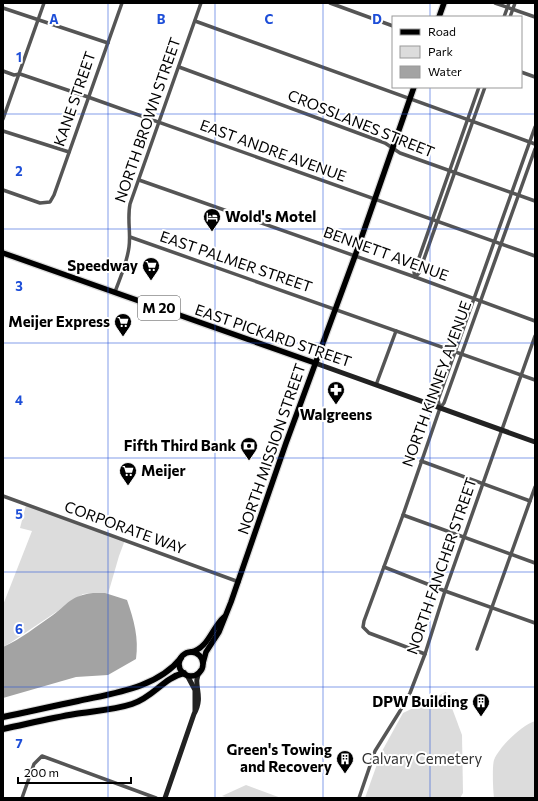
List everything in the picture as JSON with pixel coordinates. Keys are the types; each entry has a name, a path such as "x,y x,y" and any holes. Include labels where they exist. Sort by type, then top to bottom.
{"highway":[{"path":"3,717 139,686 172,668 180,658"},
{"path":"3,729 73,714 133,704 148,696 169,678 186,674"}],"main road":[{"path":"439,16 444,3"},
{"name":"NORTH MISSION STREET","path":"164,798 199,703 197,678 206,652 219,632 239,582 285,445 414,88"},
{"name":"EAST PICKARD STREET","path":"3,253 535,442"},
{"name":"NORTH MISSION STREET","path":"194,714 194,687 179,666 180,658 185,653 202,648 217,624 225,615"},
{"path":"192,652 199,655 203,663"},
{"path":"186,674 195,675 200,671"}],"street":[{"path":"3,119 44,3"},
{"name":"KANE STREET","path":"3,190 40,203 50,202 54,195 122,3"},
{"name":"NORTH BROWN STREET","path":"115,292 127,257 130,237 128,212 201,3"},
{"path":"330,3 392,26"},
{"path":"495,3 535,17"},
{"path":"504,16 509,3"},
{"path":"510,16 515,3"},
{"path":"3,8 108,43"},
{"path":"195,21 535,144"},
{"name":"CROSSLANES STREET","path":"179,67 385,143 400,153 535,202"},
{"name":"EAST ANDRE AVENUE","path":"3,71 14,75 20,74 88,97 535,256"},
{"path":"522,72 535,77"},
{"path":"415,276 414,272 480,88"},
{"path":"415,276 419,273 485,88"},
{"path":"440,408 438,400 535,127"},
{"path":"3,131 69,152"},
{"name":"NORTH KINNEY AVENUE","path":"425,654 369,632 364,627 364,621 535,149"},
{"name":"BENNETT AVENUE","path":"139,180 415,276 535,321"},
{"name":"EAST PALMER STREET","path":"130,237 535,380"},
{"path":"376,385 396,330"},
{"name":"NORTH FANCHER STREET","path":"359,798 376,751 410,693 425,654 482,484 535,336"},
{"path":"421,461 530,501"},
{"path":"477,649 535,487"},
{"name":"CORPORATE WAY","path":"3,496 239,582"},
{"path":"403,515 535,562"},
{"path":"384,568 535,623"},
{"path":"22,798 34,764 42,756 156,798"}],"green space":[{"path":"26,505 125,540 108,594 83,594 3,647 3,605 32,531 20,528"},
{"name":"Calvary Cemetery","path":"446,692 462,735 463,793 460,798 365,798 381,753 403,713"},
{"path":"535,721 535,798 494,798 494,760 506,743 524,727"},
{"path":"246,785 281,798 229,798 222,796"}],"water":[{"path":"93,593 105,593 127,600 135,629 137,644 136,659 108,675 76,677 3,698 3,647 29,632 71,600"}],"place":[{"name":"Wold's Motel","path":"212,232"},
{"name":"Speedway","path":"151,281"},
{"name":"Meijer Express","path":"123,337"},
{"name":"Walgreens","path":"336,405"},
{"name":"Fifth Third Bank","path":"249,461"},
{"name":"Meijer","path":"128,486"},
{"name":"DPW Building","path":"481,717"},
{"name":"Green's Towing and Recovery","path":"345,774"}]}
